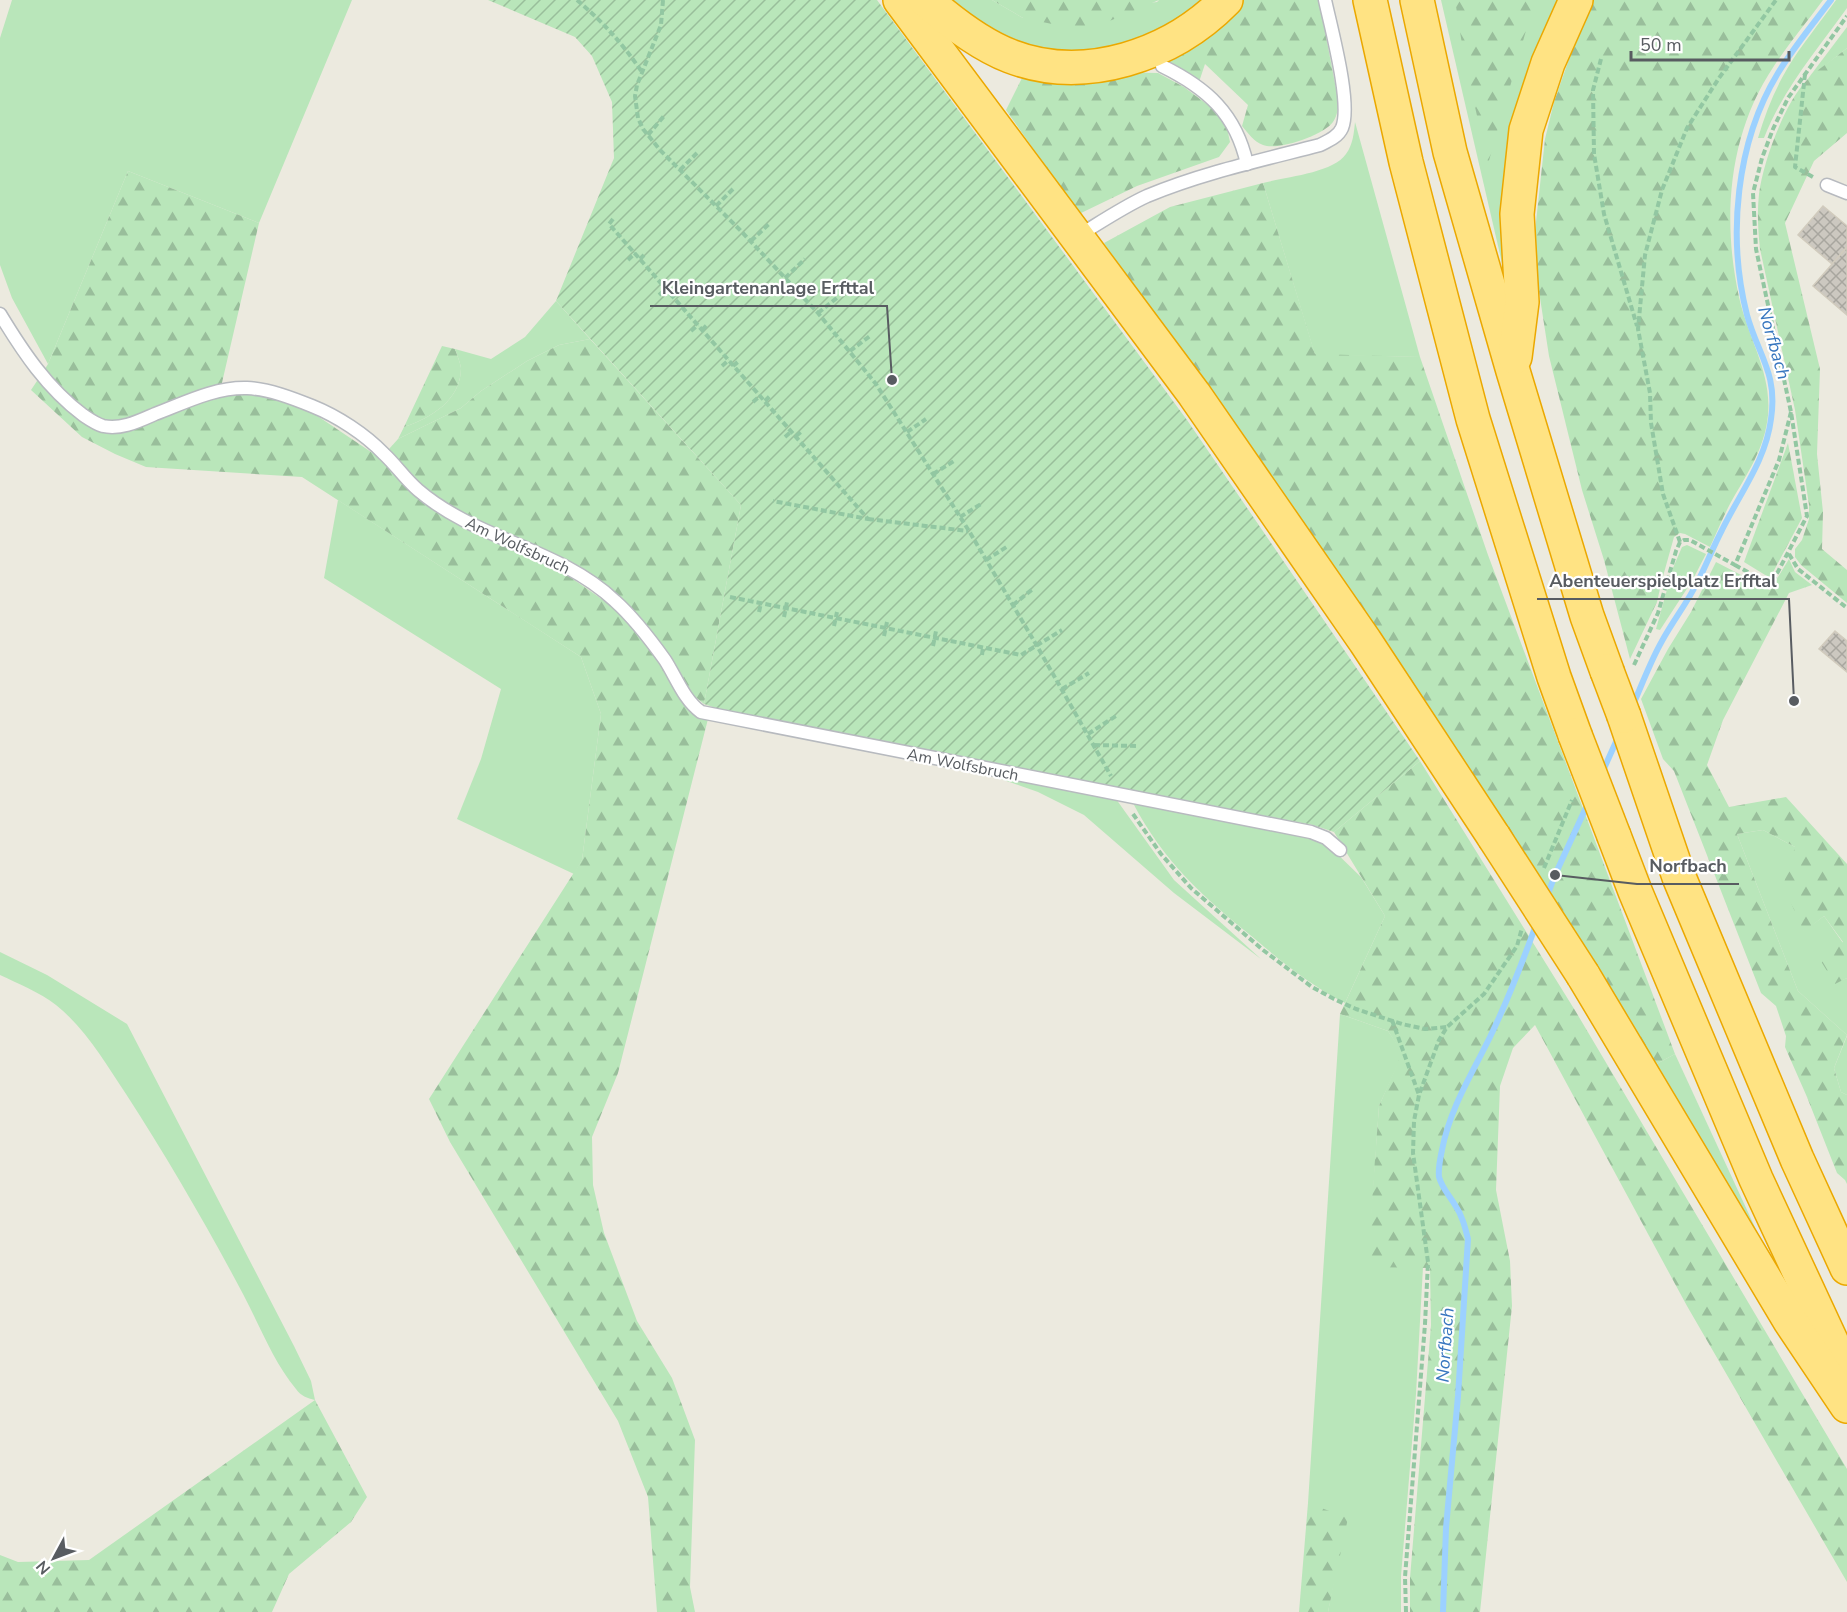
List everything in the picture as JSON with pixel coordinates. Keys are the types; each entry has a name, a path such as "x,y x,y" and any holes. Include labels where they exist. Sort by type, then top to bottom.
{"highway":[{"path":"900,0 1194,394 1281,516 1365,640 1583,975 1790,1321 1847,1406"},
{"path":"926,0 986,45 1039,64 1067,67 1094,66 1120,61 1155,49 1180,37 1226,0"},
{"path":"1370,0 1406,162 1473,419 1551,666 1635,891 1756,1179 1847,1375"},
{"path":"1417,0 1450,152 1587,616 1620,668 1643,774 1679,877 1797,1159 1847,1268"},
{"path":"1513,371 1522,302 1517,214 1526,130 1548,63 1576,0"}],"lane":[{"path":"1076,237 1124,207 1189,180 1320,145 1332,139 1341,130 1345,115 1344,93 1325,0"},
{"path":"1162,66 1183,76 1208,95 1229,118 1242,143 1247,164"},
{"path":"1827,185 1847,193"},
{"name":"Am Wolfsbruch","path":"0,314 32,364 45,379 75,408 90,420 103,426 120,426 202,396 246,388 282,396 329,415 383,452 405,478 432,501 476,526 559,562 608,595 645,634 667,663 691,703 701,712 1311,832 1326,838 1340,850"}],"path":[{"path":"663,0 661,25 637,85 635,107 638,118 648,135 680,170 818,313 876,384 969,531 1148,838 1191,888 1263,950 1304,981 1356,1009 1402,1024 1425,1029 1447,1027"},
{"path":"1638,329 1645,255 1662,190 1687,128 1719,78 1776,0"},
{"path":"581,1 608,27 642,72"},
{"path":"1680,542 1690,540 1771,585 1807,516 1791,412 1756,249 1753,193 1762,158 1788,98 1847,16"},
{"path":"1601,59 1593,90 1594,154 1604,214 1638,329 1650,393 1651,423 1663,494 1680,542 1671,563 1658,613 1620,668"},
{"path":"1801,171 1795,167 1805,73"},
{"path":"648,135 664,116"},
{"path":"680,170 699,151"},
{"path":"716,206 735,187"},
{"path":"613,219 609,224 868,519"},
{"path":"751,241 770,222"},
{"path":"627,260 635,253"},
{"path":"640,259 644,255"},
{"path":"785,278 805,259"},
{"path":"659,295 666,289"},
{"path":"671,294 676,289"},
{"path":"818,313 838,297"},
{"path":"691,331 698,325"},
{"path":"702,330 707,326"},
{"path":"850,351 870,336"},
{"path":"722,366 729,360"},
{"path":"733,366 739,361"},
{"path":"753,402 760,396"},
{"path":"765,401 770,396"},
{"path":"1735,565 1779,460 1791,412"},
{"path":"907,432 926,419"},
{"path":"785,437 792,431"},
{"path":"796,436 801,432"},
{"path":"933,474 954,461"},
{"path":"773,501 868,519 969,531"},
{"path":"960,517 981,504"},
{"path":"986,560 1008,546"},
{"path":"1789,554 1798,569 1847,609"},
{"path":"1013,605 1034,588"},
{"path":"737,599 738,593"},
{"path":"730,597 1022,655 1062,630"},
{"path":"784,617 787,602"},
{"path":"759,612 760,603"},
{"path":"834,626 837,612"},
{"path":"884,636 887,622"},
{"path":"933,646 936,631"},
{"path":"982,655 984,647"},
{"path":"1062,689 1089,673"},
{"path":"1088,734 1116,716"},
{"path":"1094,746 1136,746"},
{"path":"1541,875 1575,794"},
{"path":"1406,1612 1405,1577 1428,1262 1413,1153 1414,1120 1419,1095 1433,1052 1447,1027 1484,994 1516,946 1524,919"},
{"path":"1392,1020 1419,1095"}],"green space":[{"path":"12,0 352,0 259,223 128,171 48,364 12,298 0,265 0,38"},
{"path":"488,0 877,0 1187,420 1420,761 1334,832 1313,825 1132,791 704,704 741,505 556,301 614,158 612,102 592,56 575,37"},
{"path":"946,0 992,0 1023,18 1159,0 1203,0 1190,13 1134,42 1071,53 1016,43 962,15"},
{"path":"992,0 1159,0 1086,31 1023,18"},
{"path":"1243,0 1319,0 1338,99 1333,122 1311,137 1279,146 1260,144 1242,126 1248,105 1205,64 1199,82 1164,61 1226,19"},
{"path":"1441,0 1561,0 1506,262 1502,263"},
{"path":"1455,0 1539,0 1527,27 1488,164 1465,63"},
{"path":"1593,0 1823,0 1780,57 1759,92 1738,148 1733,178 1730,208 1734,267 1743,312 1763,370 1768,400 1768,415 1763,439 1710,547 1685,534 1680,533 1674,537 1657,602 1630,659 1604,560 1582,490 1549,356 1538,285 1535,231 1545,139 1554,102 1575,42"},
{"path":"1836,0 1847,0 1847,8 1791,86 1764,138 1758,138 1782,77 1798,51"},
{"path":"1847,27 1847,48 1807,80"},
{"path":"1847,48 1847,133 1814,161 1785,223 1820,369 1817,454 1823,512 1822,549 1847,570 1847,603 1801,565 1795,557 1795,549 1802,540 1809,519 1809,505 1795,410 1760,249 1758,214 1761,181 1783,117 1807,80"},
{"path":"1026,70 1158,73 1184,87 1212,108 1227,128 1230,142 1219,157 1137,186 1079,214 1006,110"},
{"path":"1355,122 1420,357 1315,355 1263,183 1331,166 1346,154 1350,147"},
{"path":"128,171 259,223 221,387 119,422 107,422 90,416 43,372"},
{"path":"1263,183 1315,354 1420,357 1488,555 1675,1054 1649,1068 1104,243 1170,207"},
{"path":"556,301 590,339 559,345 527,361 481,391 461,408 398,439 404,427 434,413 443,406 456,389 461,368 455,349 491,359 525,337"},
{"path":"590,339 741,505 704,704 693,695 619,600 443,502 426,490 389,449 398,439 461,408 481,391 527,361 559,345"},
{"path":"442,346 455,349 459,361 460,379 456,389 443,406 434,413 404,427"},
{"path":"39,378 101,429 203,400 243,394 272,397 316,415 380,458 413,492 560,570 616,609 708,719 618,1073 592,1137 593,1185 604,1233 637,1321 672,1378 695,1440 690,1587 695,1612 657,1612 648,1497 618,1421 450,1142 429,1099 582,860 601,714 581,657 302,477 146,467 115,454 82,437 31,390"},
{"path":"1788,443 1802,518 1770,578 1744,562"},
{"path":"338,500 581,657 601,714 582,860 574,874 457,819 481,759 501,689 324,578"},
{"path":"1687,545 1706,554 1692,581 1660,630 1656,629 1673,568 1682,547"},
{"path":"1789,559 1795,572 1812,585 1789,593 1723,720 1707,765 1729,807 1786,797 1847,864 1847,978 1835,984 1819,958 1843,942 1824,916 1804,932 1783,885 1795,847 1763,830 1737,834 1798,991 1847,1035 1834,1068 1841,1092 1847,1095 1847,1184 1837,1173 1785,1047 1786,1036 1776,1006 1761,993 1674,771 1663,759 1641,699 1691,612 1716,562 1770,590"},
{"path":"1420,761 1576,1012 1847,1469 1847,1582 1687,1306 1535,1025 1513,1048 1500,1086 1496,1190 1510,1261 1512,1306 1480,1612 1410,1612 1410,1578 1431,1325 1430,1268 1367,1267 1379,1106 1402,1053 1388,1031 1340,1014 1385,916 1334,832"},
{"path":"984,773 1116,799 1174,880 1261,959 1174,893 1084,815 1038,792"},
{"path":"1133,803 1307,834 1329,846 1361,877 1385,916 1345,1003 1287,965 1202,893 1171,861"},
{"path":"1763,830 1795,847 1804,931 1824,916 1843,943 1835,983 1847,978 1847,1035 1798,991 1737,834"},
{"path":"0,952 47,975 127,1024 294,1346 311,1381 315,1400 300,1393 280,1367 201,1218 157,1143 103,1059 86,1035 56,1005 36,992 0,975"},
{"path":"1340,1014 1388,1031 1403,1053 1379,1106 1368,1267 1423,1267 1416,1394 1401,1576 1401,1612 1328,1612 1334,1580 1308,1503"},
{"path":"1847,1036 1847,1095 1841,1092 1834,1068"},
{"path":"1675,1054 1765,1249 1649,1068"},
{"path":"315,1400 367,1497 351,1522 289,1574 272,1612 0,1612 0,1555 18,1562 89,1560"},
{"path":"1308,1503 1348,1518 1328,1612 1299,1612"}],"building":[{"path":"1823,206 1847,226 1847,247 1832,264 1798,235"},
{"path":"1847,247 1847,315 1813,286"},
{"path":"1835,631 1847,641 1847,672 1819,649"}],"waterway":[{"name":"Norfbach","path":"1632,707 1658,649 1700,577 1758,462 1768,434 1772,389 1766,365 1751,329 1741,285 1737,222 1739,191 1744,159 1764,100 1784,64 1831,0"},
{"name":"Norfbach","path":"1602,773 1619,735"},
{"name":"Norfbach","path":"1546,899 1589,801"},
{"name":"Norfbach","path":"1443,1612 1446,1528 1458,1396 1468,1239 1460,1213 1440,1181 1439,1164 1450,1120 1503,1009 1537,922"}],"place":[{"name":"Kleingartenanlage Erfttal","path":"892,380"},
{"name":"Abenteuerspielplatz Erfftal","path":"1794,701"},
{"name":"Norfbach","path":"1555,875"}]}
